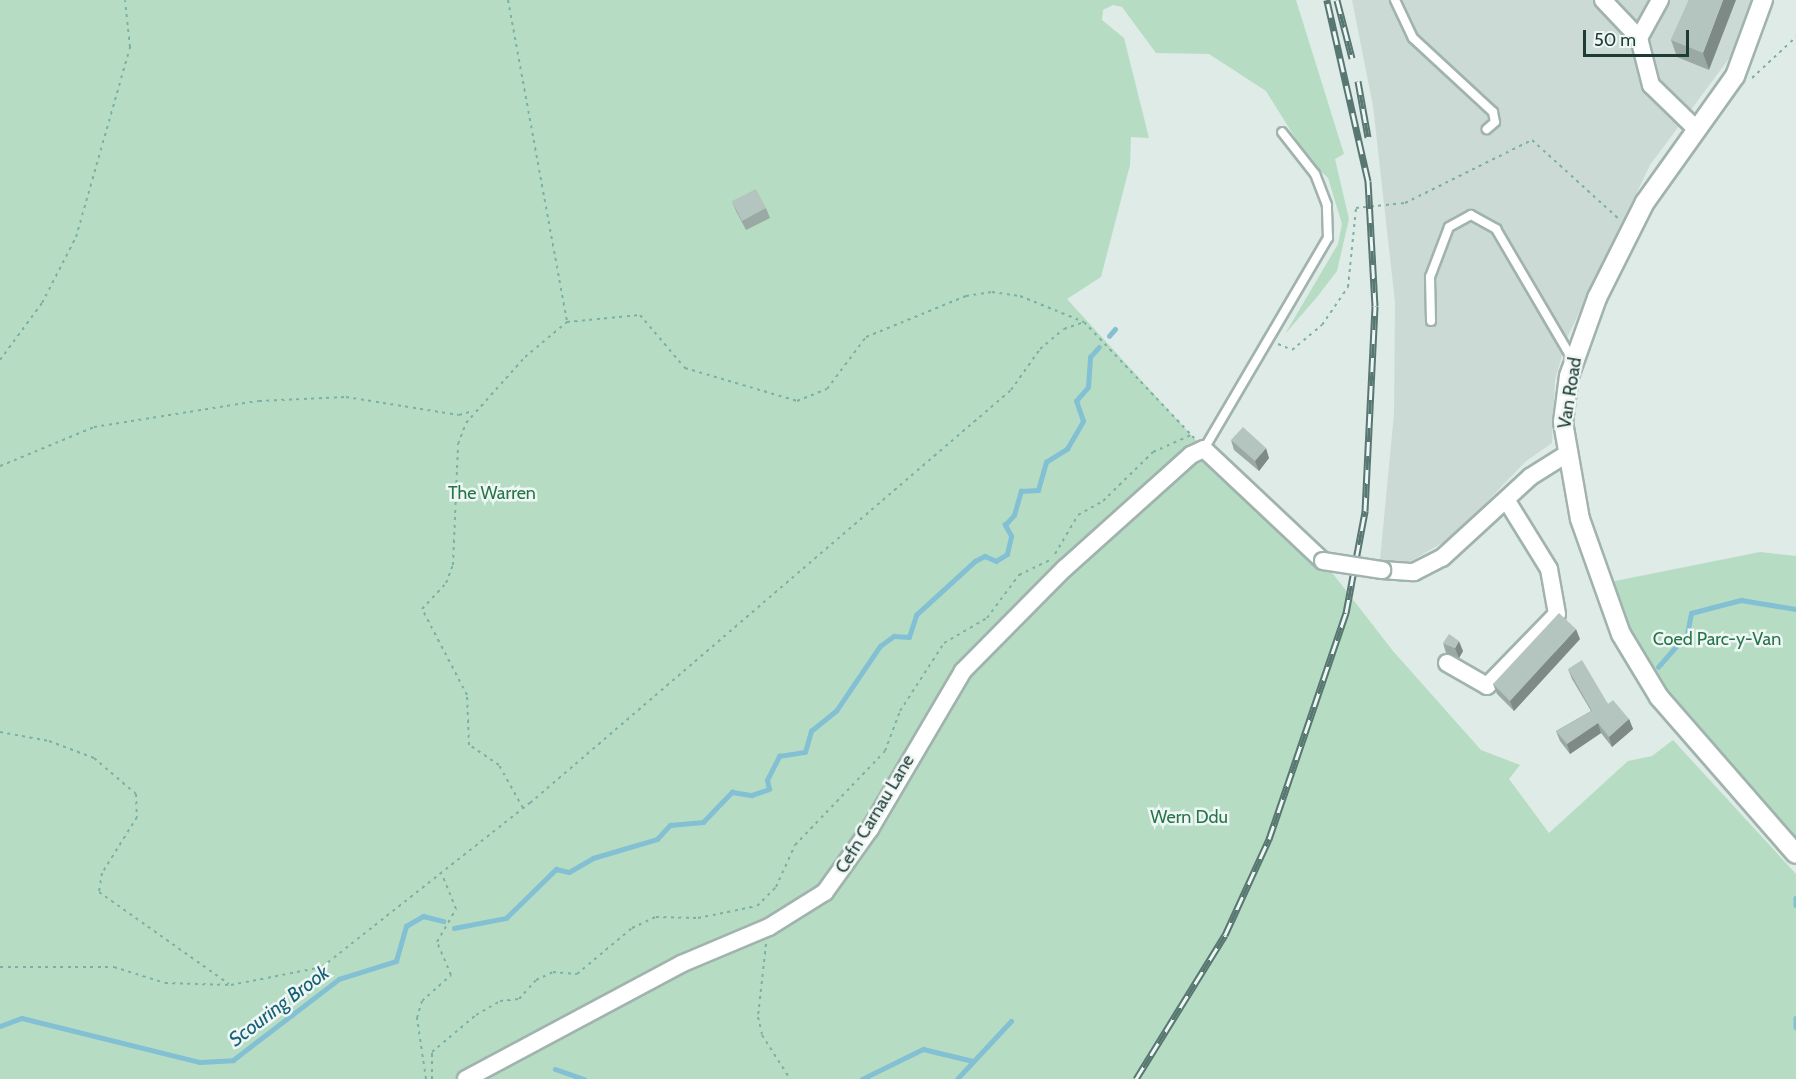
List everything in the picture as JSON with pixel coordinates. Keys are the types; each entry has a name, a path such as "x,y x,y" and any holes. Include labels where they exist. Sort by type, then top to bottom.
{"street":[{"path":"1604,0 1639,38 1652,85 1695,128"},
{"path":"1639,38 1660,0"},
{"name":"Van Road","path":"1763,0 1735,76 1695,128 1631,230 1588,316 1574,360 1563,422 1565,455 1580,519 1621,634 1659,697 1796,854"},
{"path":"1204,449 1323,561 1382,570 1414,572 1442,558 1507,501 1530,477 1565,455"},
{"name":"Cefn Carnau Lane","path":"466,1079 681,964 769,927 804,907 838,877 963,672 1113,523 1177,465 1204,449"},
{"path":"1448,663 1487,686 1557,614 1549,569 1507,501"}],"lane":[{"path":"1395,0 1413,38 1493,112 1495,122 1487,129"},
{"path":"1204,449 1328,238 1327,205 1315,174 1282,132"},
{"path":"1431,321 1430,277 1449,226 1471,215 1496,229 1574,360"}],"path":[{"path":"0,360 42,303 76,237 130,47 125,0"},
{"path":"508,0 567,322"},
{"path":"1745,83 1796,37"},
{"path":"1268,339 1292,350 1322,325 1347,287 1356,207 1405,203 1532,140 1631,230"},
{"path":"523,808 500,765 469,745 467,695 423,609 446,583 453,565 458,444 474,411 567,322 640,315 685,368 797,401 827,389 866,337 966,296 1020,296 1084,322 1204,449"},
{"path":"0,967 114,967 165,983 231,985 322,968 523,808 1011,390 1040,349 1064,329 1084,322"},
{"path":"0,466 94,427 259,402 346,396 459,416 474,411"},
{"path":"432,1079 432,1052 476,1015 500,1000 519,999 536,980 553,972 577,974 632,928 656,917 698,918 758,906 776,887 795,844 823,822 885,752 900,711 944,643 987,618 1019,575 1054,558 1078,515 1103,501 1153,452 1191,435"},
{"path":"0,732 49,741 94,758 136,794 137,818 102,873 99,892 231,985"},
{"path":"426,1079 417,1018 422,1001 451,975 437,942 456,909 442,874"},
{"path":"769,927 758,1017 762,1035 790,1079"}],"shaded area":[{"path":"1352,0 1752,0 1733,53 1650,165 1567,338 1555,380 1552,443 1525,462 1454,536 1406,564 1380,560 1394,414 1395,302 1373,106"}],"green space":[{"name":"The Warren","path":"0,0 1296,0 1344,154 1335,159 1349,219 1337,271 1285,334 1338,244 1342,224 1328,178 1309,160 1266,91 1209,54 1156,53 1122,7 1113,5 1103,10 1102,20 1124,38 1149,138 1131,137 1130,165 1101,277 1067,299 1204,449 1323,561 1393,651 1481,750 1520,765 1509,779 1549,833 1628,761 1652,756 1673,740 1796,874 1796,1079 0,1079"},
{"name":"Coed Parc-y-Van","path":"1760,552 1796,556 1796,854 1659,697 1605,583"}],"building":[{"path":"1689,0 1723,0 1703,53 1671,40"},
{"path":"756,189 766,208 742,221 732,201"},
{"path":"1243,427 1266,448 1255,461 1231,440"},
{"path":"1559,613 1576,629 1510,701 1493,684"},
{"path":"1449,634 1459,641 1455,648 1443,643"},
{"path":"1582,660 1608,704 1613,700 1629,719 1609,737 1598,723 1567,744 1556,731 1592,711 1568,669"}],"waterway":[{"name":"Scouring Brook","path":"1109,336 1115,329"},
{"name":"Scouring Brook","path":"454,928 506,918 556,869 569,872 593,858 657,839 670,825 703,822 732,792 752,795 769,789 767,780 779,756 805,752 811,731 836,711 880,646 894,636 909,637 916,615 975,561 985,556 996,561 1007,554 1011,536 1005,525 1014,515 1021,491 1038,490 1046,462 1067,449 1083,421 1076,401 1088,387 1090,357 1099,347"},
{"path":"1658,667 1687,634 1691,613 1741,600 1796,609"},
{"path":"1796,898 1796,905"},
{"name":"Scouring Brook","path":"0,1026 22,1018 200,1062 233,1060 339,979 396,961 406,926 423,916 443,921"},
{"path":"1796,1018 1796,1027"},
{"path":"957,1079 1011,1021"},
{"path":"862,1079 923,1049 973,1061"},
{"path":"555,1069 584,1079"}],"railway":[{"path":"1136,1079 1225,935 1269,839 1346,613 1365,511 1375,306 1368,181 1327,0"},
{"path":"1337,0 1352,58"},
{"path":"1358,81 1368,137"}],"park label":[{"name":"Wern Ddu","path":"1189,817"}]}
